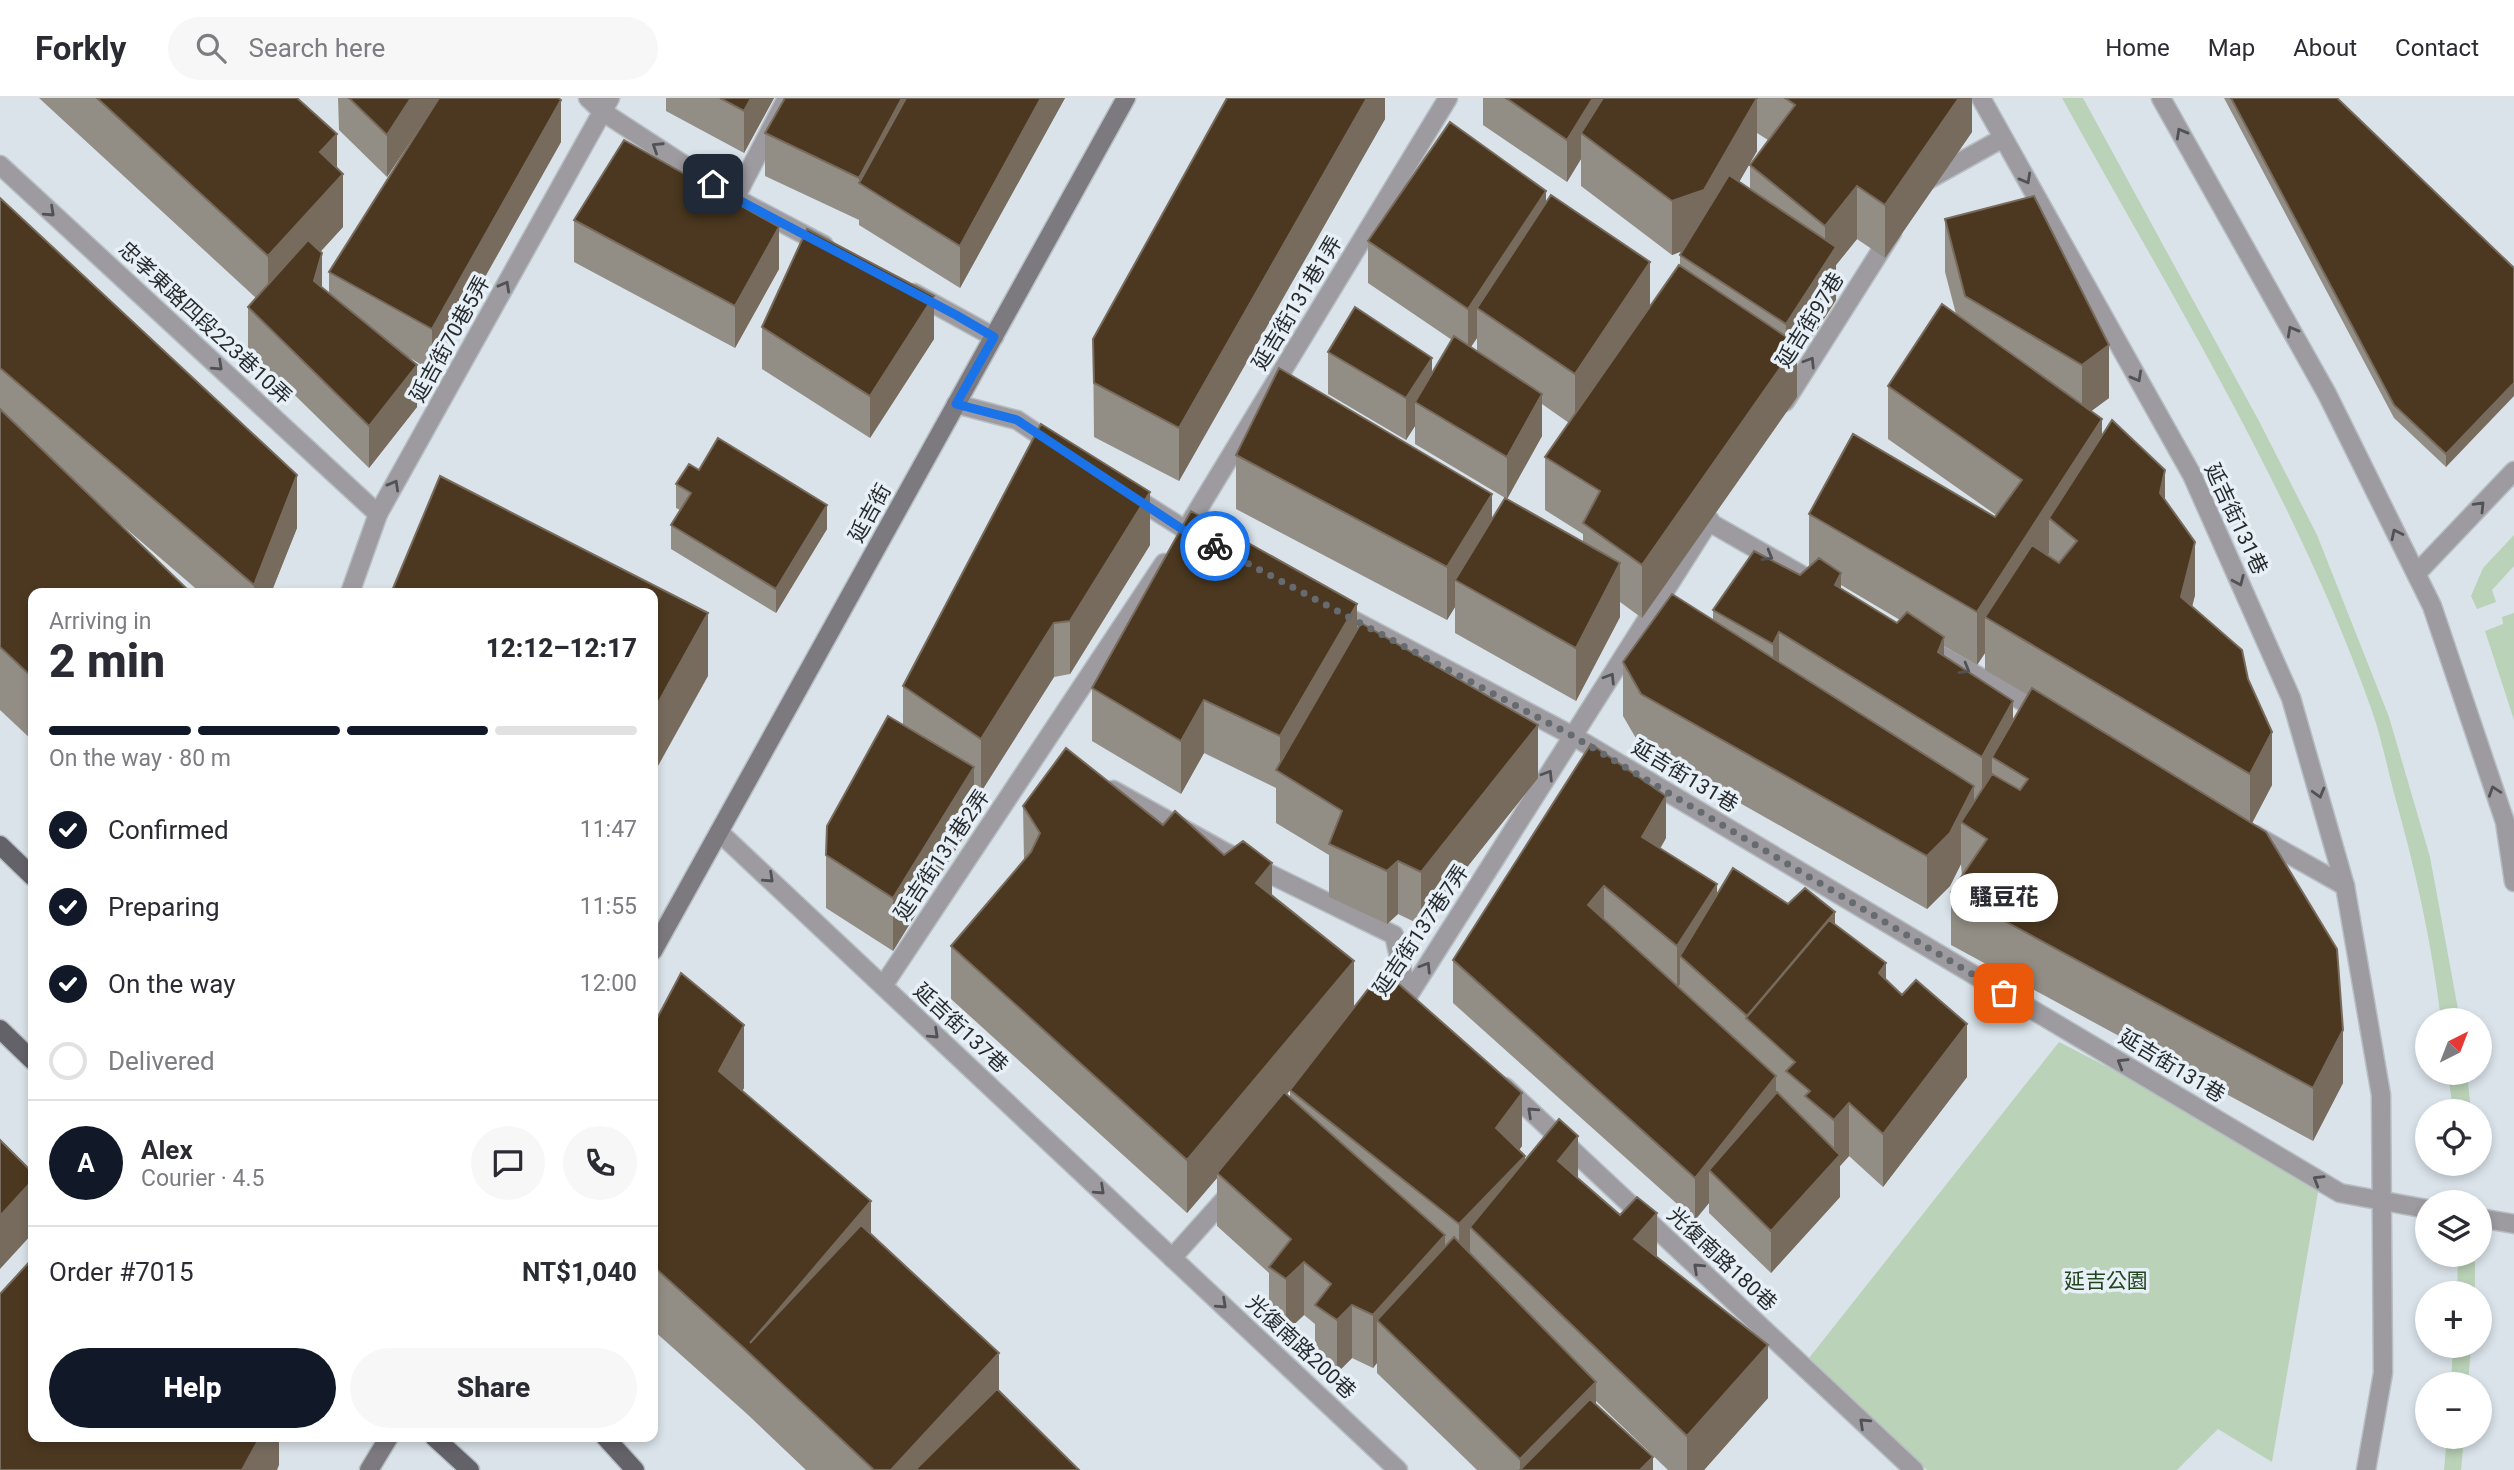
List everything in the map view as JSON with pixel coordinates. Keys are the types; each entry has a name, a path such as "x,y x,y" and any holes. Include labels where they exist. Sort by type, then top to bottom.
{"main road":[{"path":"0,845 28,872"},
{"path":"0,1029 28,1056"},
{"path":"439,1442 470,1470"},
{"path":"610,1442 635,1470"}],"street":[{"path":"587,98 606,105 735,198 845,257"},
{"path":"735,198 787,98"},
{"name":"延吉街","path":"658,942 1126,98"},
{"name":"延吉街131巷1弄","path":"1177,542 1448,98"},
{"name":"延吉街131巷","path":"1981,98 2192,475 2291,698 2345,886 2381,1095 2383,1373 2366,1470"},
{"path":"2161,98 2327,394 2432,606 2505,822 2514,882"},
{"name":"延吉街70巷5弄","path":"352,588 378,514 606,105"},
{"path":"1917,193 1924,181 2003,138"},
{"name":"忠孝東路四段223巷10弄","path":"0,166 378,514"},
{"name":"延吉街97巷","path":"1776,416 1902,217"},
{"path":"895,282 994,337"},
{"path":"956,404 1017,420 1073,457"},
{"path":"2416,574 2514,471"},
{"path":"1118,486 1177,542 1221,550"},
{"path":"1573,736 1712,516 1841,598"},
{"name":"延吉街131巷2弄","path":"883,986 1045,753 1177,542"},
{"name":"延吉街131巷","path":"1318,601 1573,736 2340,1193 2415,1207"},
{"path":"1913,639 2058,722"},
{"name":"延吉街137巷7弄","path":"1381,1026 1413,1000 1573,736"},
{"path":"1097,781 1224,852 1394,935 1413,1000"},
{"path":"2239,825 2345,886"},
{"name":"延吉街137巷","path":"719,832 1172,1258"},
{"name":"光復南路180巷","path":"1489,1072 1914,1470"},
{"path":"1172,1258 1245,1177"},
{"path":"2492,1220 2514,1224"},
{"name":"光復南路200巷","path":"1172,1258 1398,1470"},
{"path":"369,1470 386,1442"}],"green space":[{"path":"2062,98 2083,98 2260,423 2317,535 2389,717 2430,857 2458,1008 2439,1008 2428,934 2409,849 2375,721 2341,631 2270,475"},
{"path":"2514,535 2514,566 2492,590 2496,602 2477,609 2471,596 2483,568"},
{"path":"2514,613 2514,720 2485,631 2503,624 2502,617"},
{"name":"延吉公園","path":"2059,1042 2160,1094 2318,1192 2272,1462 2218,1429 2177,1470 1927,1470 1809,1358"},
{"path":"2450,1085 2468,1085 2470,1099 2451,1099"},
{"path":"2458,1267 2475,1267 2475,1281 2457,1281"},
{"path":"2452,1358 2470,1358 2469,1372 2452,1372"},
{"path":"2446,1449 2463,1449 2461,1470 2444,1470"}],"building":[{"path":"97,98 297,98 337,134 320,152 343,174 268,256"},
{"path":"349,98 411,98 387,135"},
{"path":"439,98 561,100 432,329 329,272"},
{"path":"720,98 751,98 744,111"},
{"path":"785,98 902,98 859,178 765,133"},
{"path":"906,98 1041,98 960,246 859,183"},
{"path":"1227,98 1367,98 1179,428 1094,383 1093,339"},
{"path":"1506,98 1593,98 1567,140"},
{"path":"1603,98 1757,98 1704,190 1672,201 1581,133"},
{"path":"1785,98 1959,98 1885,205 1857,186 1825,226 1750,165 1795,105"},
{"path":"2231,98 2337,98 2514,268 2514,383 2446,454 2394,405"},
{"path":"1450,122 1546,191 1468,309 1368,241"},
{"path":"624,140 779,227 735,306 574,220"},
{"path":"1729,175 1836,247 1786,324 1680,255"},
{"path":"1551,195 1650,262 1575,374 1477,308"},
{"path":"2034,196 2109,345 2082,365 1965,296 1945,219"},
{"path":"0,198 297,475 254,585 0,368"},
{"path":"807,229 934,296 870,396 762,327"},
{"path":"308,240 322,253 314,281 417,365 369,426 248,307"},
{"path":"1679,265 1797,344 1642,565 1583,523 1600,491 1545,457"},
{"path":"1942,304 2102,419 1977,612 1809,514 1853,434 1995,517 2022,480 1888,386"},
{"path":"1355,307 1432,358 1406,398 1328,352"},
{"path":"1454,336 1542,394 1507,457 1415,402"},
{"path":"1279,368 1492,494 1447,567 1236,455"},
{"path":"0,409 186,588 28,588 28,673 0,647"},
{"path":"2112,420 2165,470 2160,493 2195,542 2181,597 2242,650 2248,679 2272,732 2250,774 1985,617 2032,545 2059,563 2077,541 2049,518"},
{"path":"1041,424 1150,492 1070,621 1054,623 981,739 903,686"},
{"path":"718,438 827,505 776,589 671,525 691,493 676,484 689,464 699,470"},
{"path":"440,476 708,613 658,703 658,588 393,588"},
{"path":"1505,498 1620,563 1576,648 1455,580"},
{"path":"1191,511 1357,604 1280,736 1204,700 1181,741 1092,688"},
{"path":"1754,551 1800,575 1819,558 1841,573 1835,585 1897,623 1907,612 1944,637 1938,652 2013,701 1982,757 1779,632 1773,644 1713,610"},
{"path":"1672,594 1974,786 1950,833 1927,856 1641,694 1623,662"},
{"path":"1361,623 1538,725 1421,872 1398,861 1387,871 1329,844 1342,811 1276,770"},
{"path":"2032,688 2266,832 2337,949 2343,1030 2313,1088 1951,892 1987,839 1961,822 1992,774 2020,790 2028,779 1992,757"},
{"path":"888,716 974,767 893,898 826,855 827,826"},
{"path":"1591,744 1666,796 1642,837 1717,884 1677,946 1604,886 1588,905 1776,1076 1695,1178 1453,960"},
{"path":"1066,748 1163,825 1175,811 1224,855 1243,841 1272,863 1256,883 1354,961 1187,1160 951,946 1031,852 1040,833 1023,806"},
{"path":"1733,868 1788,904 1805,888 1835,912 1747,1016 1680,956"},
{"path":"1829,920 1886,963 1879,973 1902,995 1916,980 1967,1024 1883,1134 1849,1103 1834,1120 1805,1096 1810,1091 1786,1071 1795,1062 1746,1018"},
{"path":"1383,970 1522,1093 1496,1128 1525,1156 1459,1224 1290,1090"},
{"path":"681,973 744,1025 719,1071 871,1201 750,1343 861,1225 999,1353 891,1470 874,1470 658,1271 658,1017"},
{"path":"1284,1092 1445,1235 1373,1315 1352,1305 1337,1320 1315,1305 1331,1284 1304,1262 1286,1279 1269,1267 1291,1239 1217,1173"},
{"path":"1777,1092 1840,1155 1771,1231 1709,1170"},
{"path":"1559,1119 1578,1136 1558,1161 1620,1215 1637,1197 1657,1213 1634,1239 1768,1345 1687,1436 1470,1227"},
{"path":"0,1140 28,1168 28,1185 0,1216"},
{"path":"1454,1237 1596,1382 1520,1459 1377,1320"},
{"path":"28,1263 28,1442 257,1442 242,1470 0,1470 0,1294"},
{"path":"997,1389 1079,1470 915,1470"},
{"path":"1590,1399 1653,1457 1640,1470 1520,1470"}],"way so far":[{"path":"1215,546 1573,736 2004,993"}],"place":[{"name":"騷豆花","path":"2004,993"}],"route":[{"path":"713,184 994,337 956,404 1017,420 1185,531 1215,546"}]}
